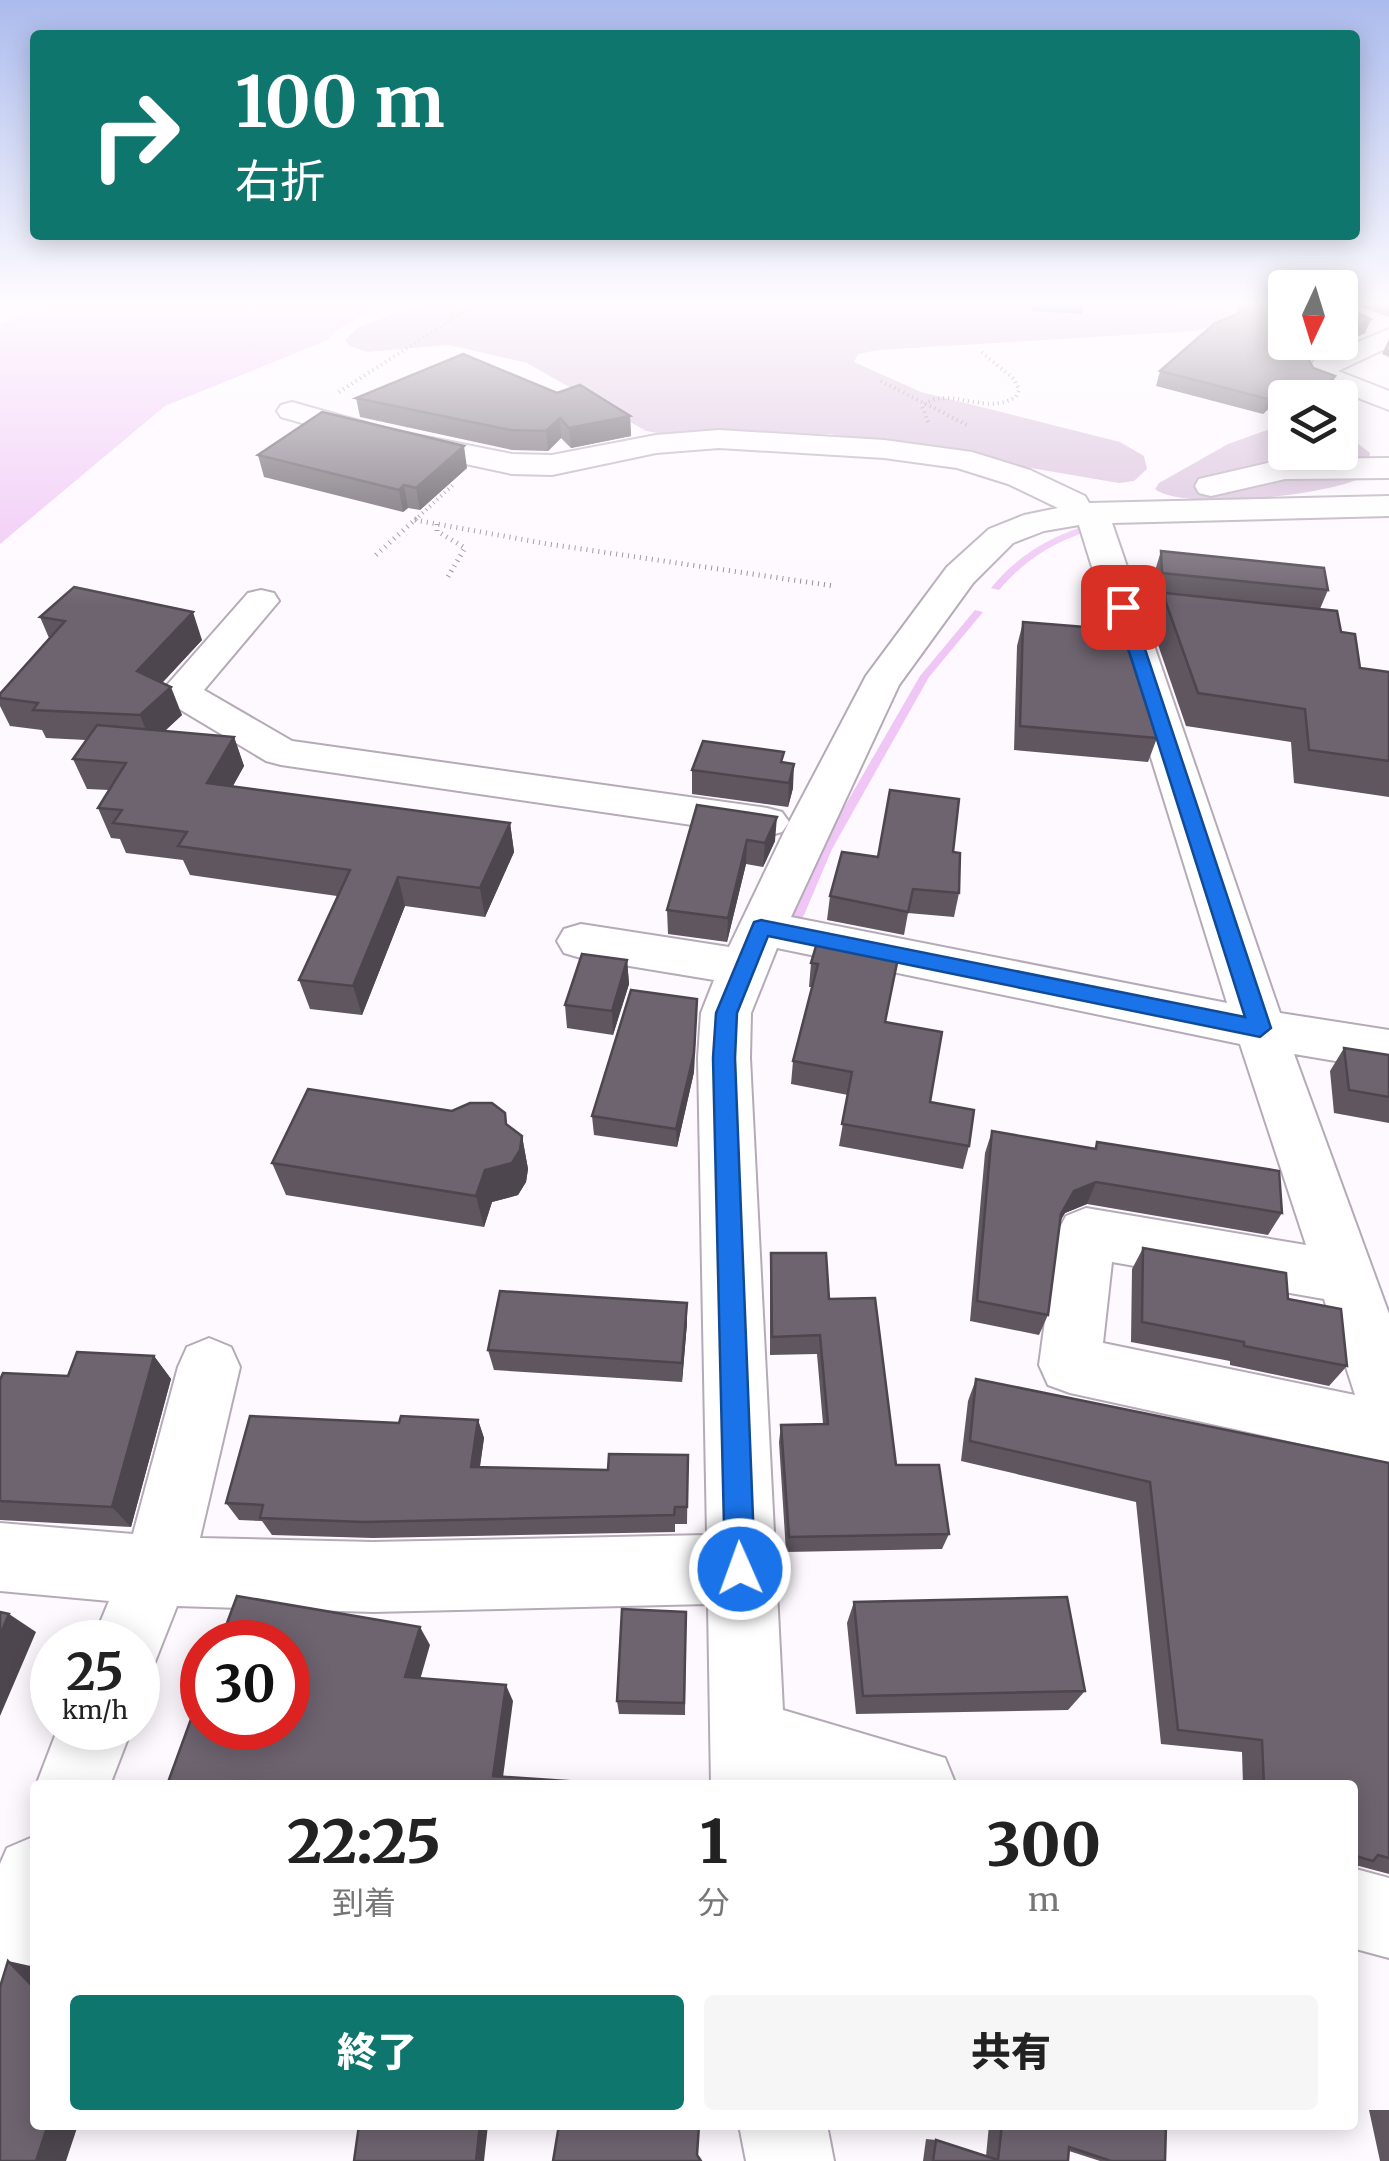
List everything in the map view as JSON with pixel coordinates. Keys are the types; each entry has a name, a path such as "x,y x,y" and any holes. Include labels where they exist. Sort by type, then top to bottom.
{"street":[{"path":"298,413 386,438 467,455 552,465 656,444 718,439 838,444 960,459 1019,478 1075,510 1141,609 1260,1028 1389,1401"},
{"path":"319,453 345,441 386,438"},
{"path":"415,473 467,455"},
{"path":"883,1780 749,1761 724,1058 726,1013 752,947 880,684 960,575 1001,536 1075,510 1185,492 1285,469 1389,468"},
{"path":"1075,510 1389,506"},
{"path":"261,601 180,693 280,752 808,828"},
{"path":"580,941 752,947 1389,1050"},
{"path":"1346,1278 1086,1233 1070,1365 1389,1432"},
{"path":"137,1620 156,1571 182,1482 209,1367"},
{"path":"0,1558 156,1571 373,1577 740,1569"},
{"path":"74,1780 86,1750"},
{"path":"0,1960 30,1888"},
{"path":"1358,1910 1389,1918"},
{"path":"784,2130 790,2161"}],"path":[{"path":"298,413 313,404"},
{"path":"925,404 922,406 928,423 958,450 960,459"},
{"path":"971,404 995,407 1004,404"},
{"path":"376,555 414,520 467,455"},
{"path":"414,520 834,586"},
{"path":"437,524 437,531 465,548 446,580"}],"shaded area":[{"path":"0,404 170,404 165,406 0,544"},
{"path":"598,404 968,404 1120,442 1144,456 1147,469 1134,481 1119,483 830,434 681,437 646,431"},
{"path":"1268,430 1268,470 1358,470 1358,444 1370,453 1367,475 1324,489 1260,498 1196,499 1171,496 1155,489 1159,483 1228,444"}],"building":[{"path":"384,404 610,404 630,416 569,428 560,418 546,431 510,430"},
{"path":"322,412 464,446 416,488 404,485 399,490 258,455"},
{"path":"1161,551 1324,568 1328,590 1162,573"},
{"path":"74,587 193,612 137,671 171,687 140,715 33,710 38,703 0,698 65,621 40,617"},
{"path":"1165,593 1337,611 1341,632 1355,634 1360,668 1389,672 1389,761 1309,750 1305,709 1198,693"},
{"path":"1023,622 1122,630 1157,738 1020,726"},
{"path":"97,725 234,737 207,783 510,823 480,888 398,877 353,986 299,980 350,870 178,846 187,832 113,823 122,810 98,808 126,763 73,759"},
{"path":"703,741 784,752 781,762 794,764 789,783 692,770"},
{"path":"890,790 959,799 953,852 960,853 959,893 913,889 908,912 830,896 842,852 878,857"},
{"path":"697,805 777,817 765,843 747,840 728,918 667,910"},
{"path":"819,936 899,953 885,1022 942,1032 930,1102 974,1110 969,1146 842,1124 852,1072 793,1061 818,964 811,963"},
{"path":"582,954 627,960 612,1011 565,1005"},
{"path":"631,990 697,999 694,1053 676,1129 592,1116"},
{"path":"1344,1048 1389,1055 1389,1097 1349,1090"},
{"path":"308,1089 452,1111 470,1103 492,1103 505,1113 506,1124 522,1136 520,1150 512,1163 485,1170 476,1196 272,1163"},
{"path":"992,1131 1096,1149 1097,1142 1279,1171 1282,1213 1096,1182 1074,1191 1061,1214 1048,1315 977,1301"},
{"path":"1143,1248 1286,1273 1288,1299 1341,1309 1347,1366 1142,1322"},
{"path":"771,1253 826,1253 829,1299 875,1298 896,1465 939,1465 949,1534 789,1537 781,1425 828,1424 820,1335 772,1337"},
{"path":"500,1291 687,1303 682,1363 488,1350"},
{"path":"77,1352 154,1356 112,1507 0,1501 3,1373 68,1376"},
{"path":"976,1379 1389,1463 1389,1858 1378,1855 1373,1861 1358,1857 1358,1780 1264,1780 1262,1740 1178,1730 1150,1482 970,1441"},
{"path":"250,1416 399,1423 401,1416 478,1420 471,1467 608,1470 609,1454 688,1455 687,1507 675,1507 674,1515 364,1522 260,1518 263,1505 226,1503"},
{"path":"237,1596 420,1627 405,1677 506,1685 493,1776 552,1780 169,1780 180,1749 310,1750 310,1620 228,1620"},
{"path":"1067,1597 1085,1691 863,1696 854,1602"},
{"path":"622,1609 686,1612 684,1703 617,1701"},
{"path":"0,1612 9,1614 0,1635"},
{"path":"8,1961 30,1984 30,2130 46,2130 36,2161 0,2161 0,1987"},
{"path":"358,2130 479,2130 476,2161 354,2161"},
{"path":"558,2130 699,2130 697,2155 701,2161 553,2161"},
{"path":"1001,2130 1166,2130 1165,2161 1111,2161 1069,2147 1068,2161 933,2161 936,2140 998,2160"}],"waterway":[{"path":"996,588 1015,567 1048,544 1088,528 1091,537"},
{"path":"798,915 826,849 925,676 978,612"}],"route":[{"path":"740,1569 724,1058 726,1013 761,928 1260,1028 1123,607"}]}
